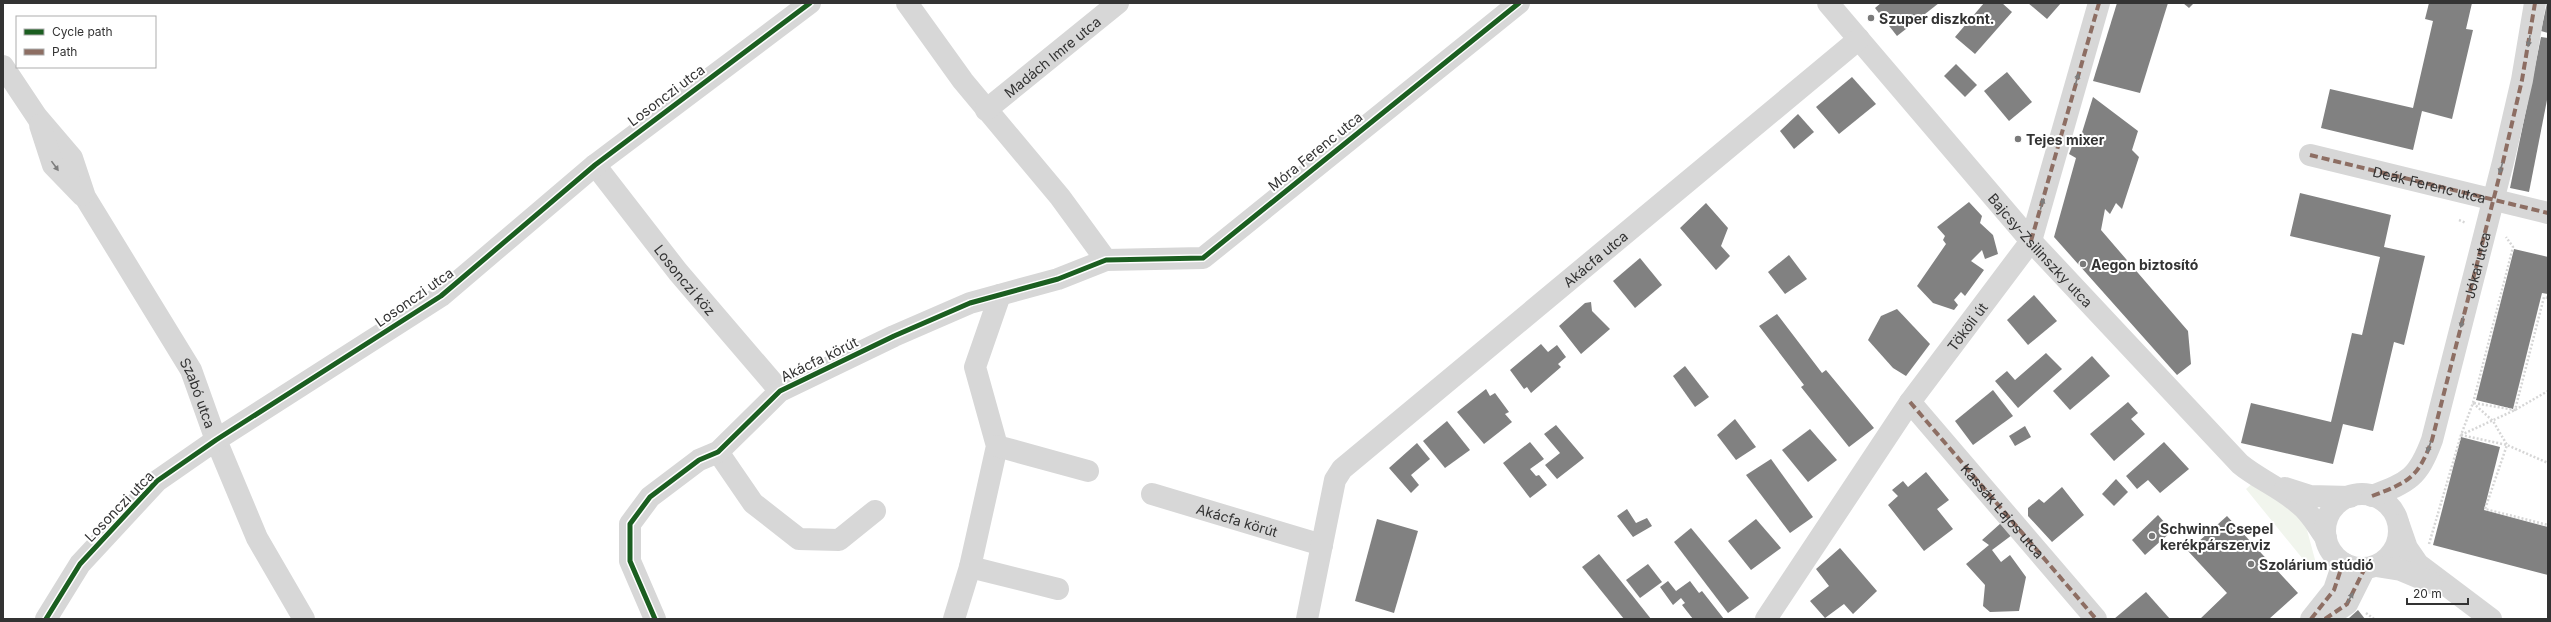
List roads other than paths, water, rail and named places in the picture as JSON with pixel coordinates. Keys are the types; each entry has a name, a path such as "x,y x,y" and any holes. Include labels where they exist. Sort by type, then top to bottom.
{"street":[{"name":"Losonczi utca","path":"46,619 80,564 157,481 216,440 441,296 595,165 810,3"},
{"path":"907,3 986,110 1060,197 1106,260"},
{"name":"Madách Imre utca","path":"986,110 1118,3"},
{"name":"Móra Ferenc utca","path":"1106,260 1203,258 1519,3"},
{"name":"Bajcsy-Zsilinszky utca","path":"1828,3 2031,241 2240,464 2253,475 2268,482 2310,496 2350,497"},
{"name":"Tököli út","path":"1766,619 1910,402 2031,241 2099,3"},
{"name":"Jókai utca","path":"2372,496 2399,486 2418,472 2424,460 2443,396 2522,80 2535,3"},
{"name":"Akácfa utca","path":"1322,545 1335,480 1342,469 1460,369 1859,39"},
{"name":"Szabó utca","path":"3,66 37,117 72,158 85,197 191,370 216,440 257,538 304,619"},
{"name":"Deák Ferenc utca","path":"2310,155 2493,199 2548,214"},
{"name":"Losonczi köz","path":"595,165 678,272 780,391"},
{"name":"Akácfa körút","path":"655,619 630,561 630,524 650,497 699,460 718,452 780,391 894,336 970,303 1070,276 1106,260"},
{"path":"954,619 970,567 997,446 974,368 1000,295"},
{"name":"Kassák Lajos utca","path":"1910,402 2096,619"},
{"path":"997,446 1088,470"},
{"path":"718,452 753,503 799,539 838,540 875,511"},
{"name":"Bajcsy-Zsilinszky utca","path":"2268,482 2309,513 2326,538"},
{"name":"Akácfa körút","path":"1152,494 1322,545"},
{"path":"2455,594 2415,574 2371,567 2353,567 2343,563 2332,552 2326,538 2326,525 2330,513 2338,503 2350,497 2372,496 2390,506 2399,525 2407,548 2418,564 2455,594 2492,619"},
{"path":"2324,619 2347,604 2371,567 2387,559 2399,538 2399,525"},
{"path":"1307,619 1322,545"},
{"path":"2311,619 2334,590 2343,563"},
{"path":"970,567 1058,588"}],"place":[{"name":"Szuper diszkont.","path":"1871,18"},
{"name":"Tejes mixer","path":"2018,139"},
{"name":"Aegon biztosító","path":"2083,264"},
{"name":"Schwinn-Csepel kerékpárszerviz","path":"2152,536"},
{"name":"Szolárium stúdió","path":"2251,564"}]}
